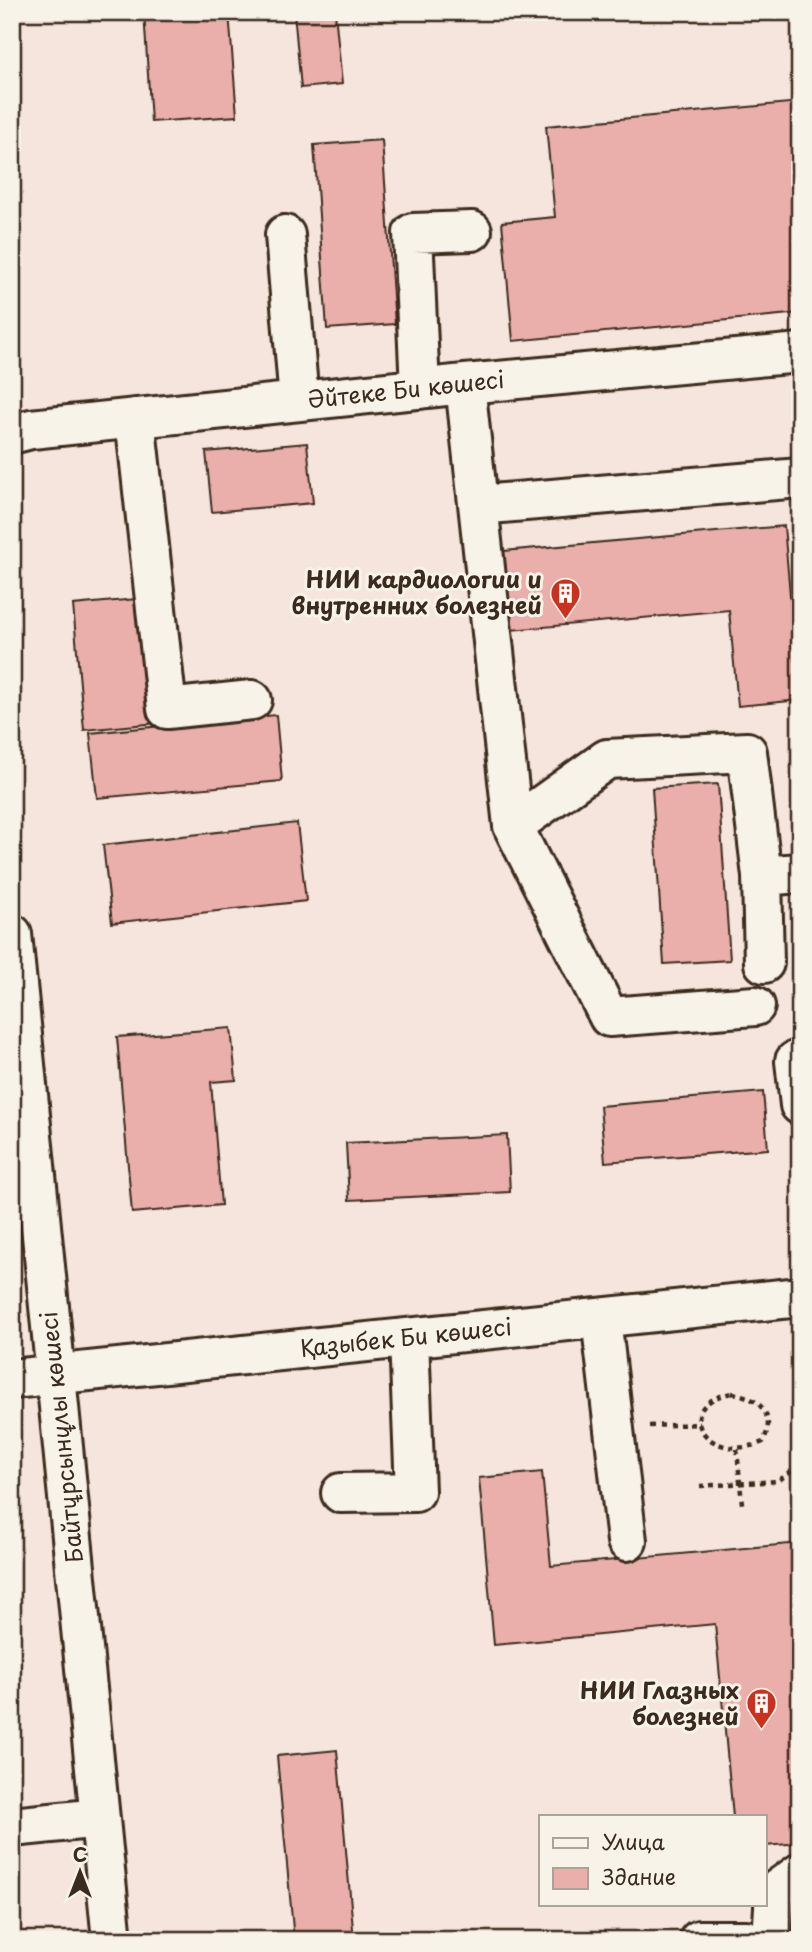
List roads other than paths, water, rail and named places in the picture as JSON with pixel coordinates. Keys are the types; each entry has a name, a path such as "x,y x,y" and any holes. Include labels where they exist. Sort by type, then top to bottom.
{"street":[{"path":"420,388 413,233 472,231"},
{"path":"285,235 299,401"},
{"name":"Әйтеке Би көшесі","path":"12,434 31,429 420,388 800,353"},
{"path":"465,384 513,826 609,1017 755,1006"},
{"path":"135,418 167,709 252,701"},
{"path":"479,505 800,478"},
{"path":"513,826 607,759 747,752 762,876 764,963"},
{"path":"762,876 800,873"},
{"name":"Байтұрсынұлы көшесі","path":"12,934 112,1940"},
{"path":"800,1060 795,1061 800,1105"},
{"name":"Қазыбек Би көшесі","path":"12,1379 800,1297"},
{"path":"601,1318 627,1541"},
{"path":"341,1493 415,1492 409,1338"},
{"path":"14,1828 100,1818"},
{"path":"772,1940 775,1891 800,1873"},
{"path":"699,1940 746,1940"}],"place":[{"name":"НИИ кардиологии и внутренних болезней","path":"565,620"},
{"name":"НИИ Глазных болезней","path":"762,1731"}]}
